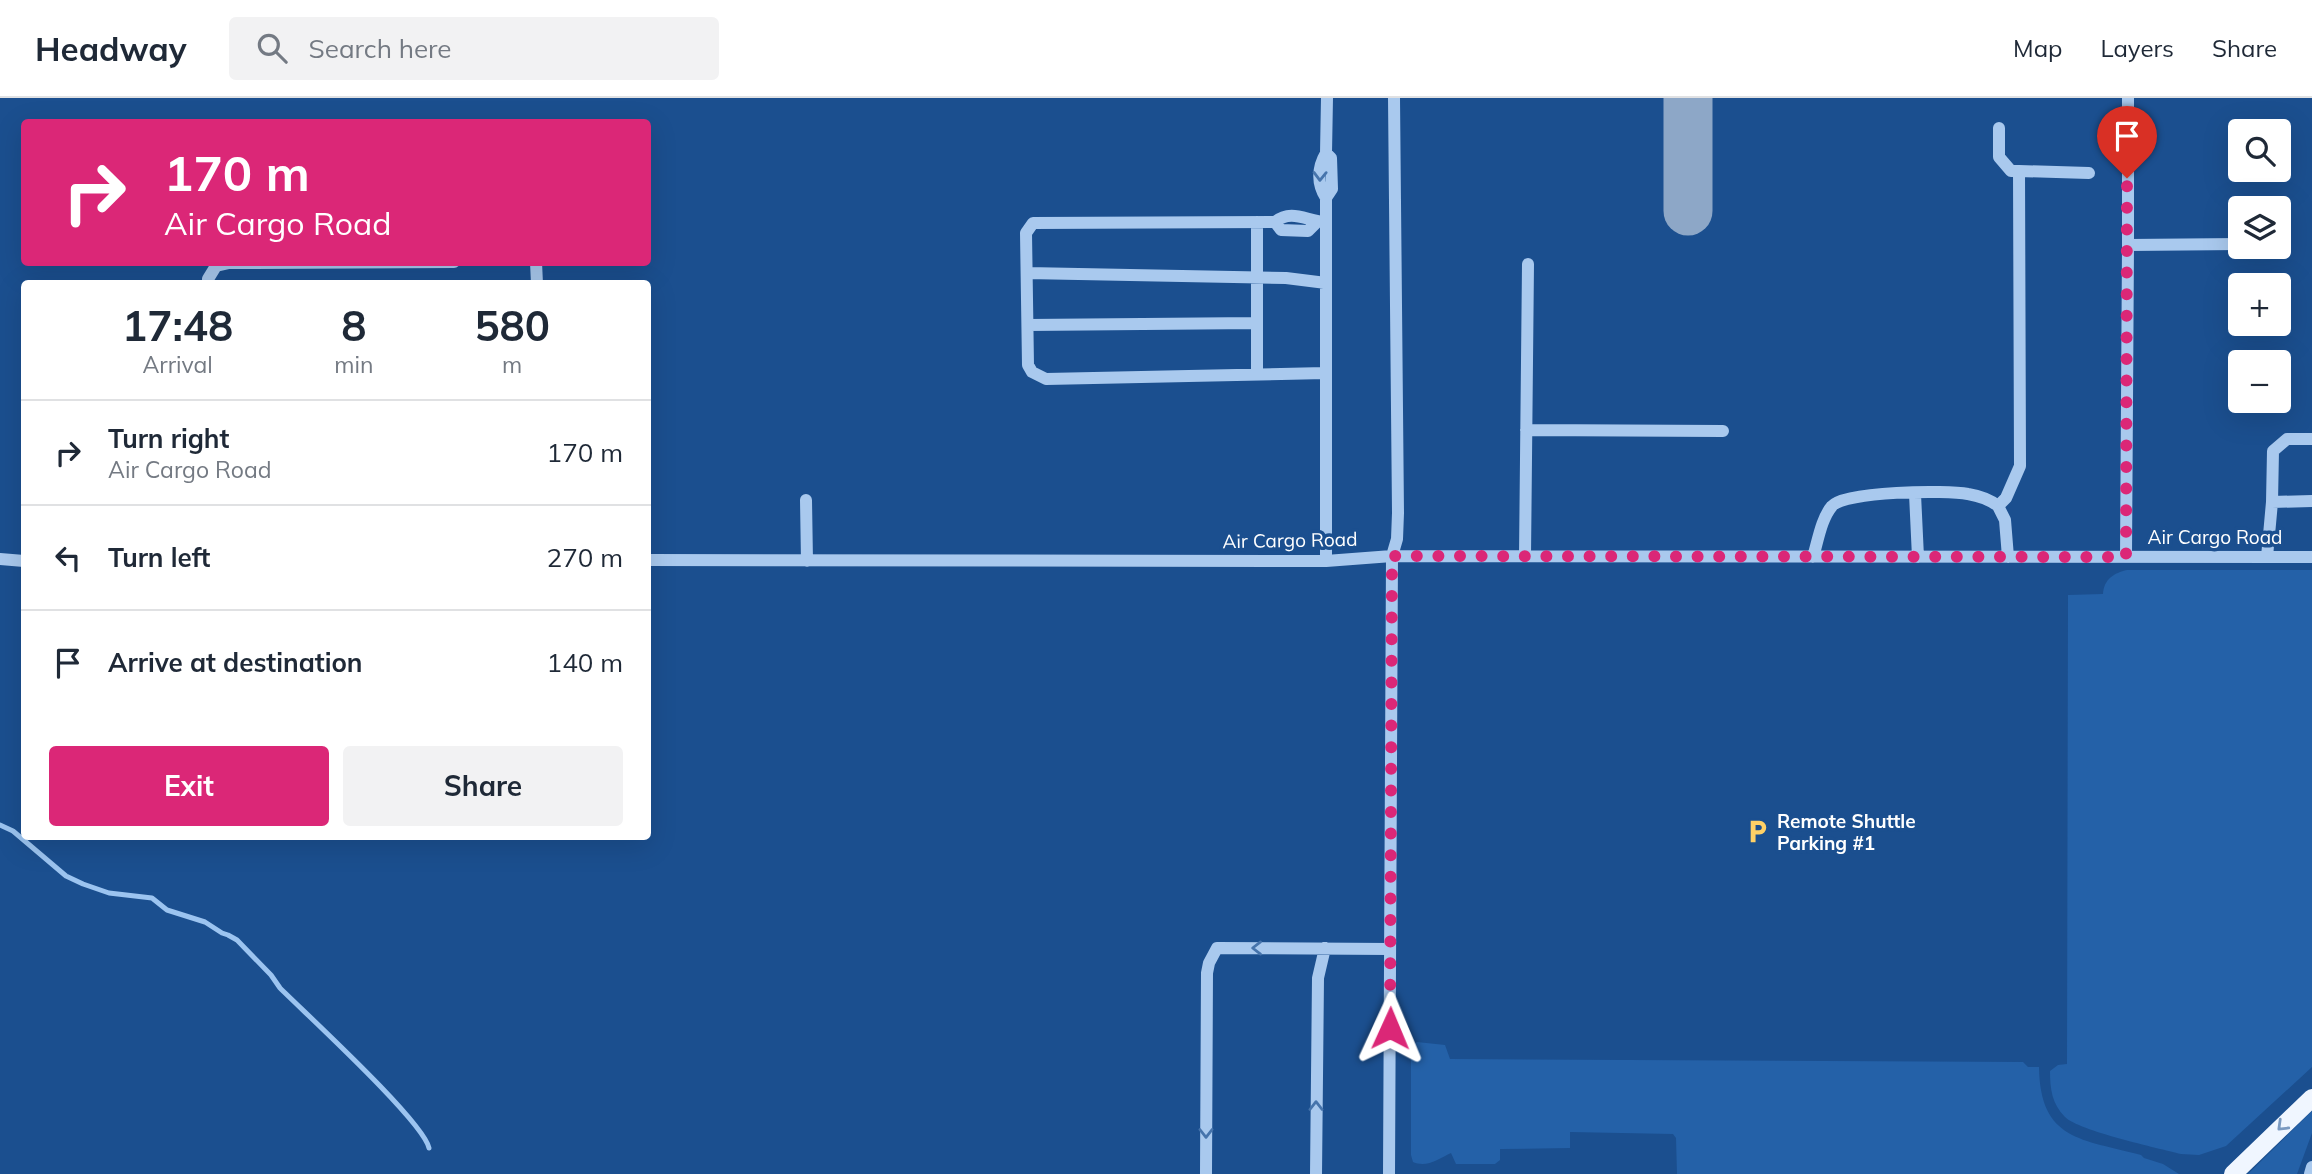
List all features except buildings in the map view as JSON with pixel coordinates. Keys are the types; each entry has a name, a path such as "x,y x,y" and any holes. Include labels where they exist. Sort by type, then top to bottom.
{"main road":[{"path":"2233,1174 2312,1098"}],"street":[{"path":"1326,561 1326,283 1322,222 1326,198 1332,189 1331,158 1326,153 1327,98"},
{"path":"1390,1174 1392,556 1397,539 1398,513 1394,98"},
{"path":"2126,557 2127,98"},
{"path":"1998,128 1999,157 2011,171 2090,173"},
{"path":"1998,506 2006,498 2020,466 2019,171"},
{"path":"1322,222 1307,216 1282,216 1275,222 1033,223 1026,233 1028,365 1032,372 1046,379 1325,373"},
{"path":"1257,222 1257,374"},
{"path":"2128,245 2228,244"},
{"path":"1525,556 1528,264"},
{"path":"1027,273 1258,278 1326,283"},
{"path":"1028,325 1257,323"},
{"path":"1526,430 1723,430"},
{"path":"2267,556 2273,451 2287,439 2312,439"},
{"path":"1813,557 1823,524 1832,506 1844,499 1866,494 1966,494 1990,500 1998,506 2006,520 2008,557"},
{"path":"1915,494 1918,557"},
{"path":"806,500 807,561"},
{"path":"2272,502 2312,501"},
{"name":"Air Cargo Road","path":"651,560 1326,561 1392,556 2312,556"},
{"path":"0,559 21,561"},
{"path":"1206,1174 1207,973 1217,948 1390,949"},
{"path":"1316,1174 1318,978 1325,948"},
{"path":"2310,1174 2312,1167"}],"shaded area":[{"path":"2127,570 2312,570 2312,1067 2226,1146 2199,1155 2181,1154 2138,1143 2073,1122 2057,1107 2051,1084 2050,1071 2058,1065 2067,1064 2068,595 2103,594 2105,584 2110,578"},
{"path":"1417,1042 1445,1045 1450,1059 2023,1062 2028,1067 2039,1067 2041,1091 2047,1110 2056,1123 2068,1133 2083,1140 2141,1155 2179,1174 1677,1174 1676,1138 1673,1134 1570,1132 1570,1148 1500,1149 1500,1160 1495,1164 1456,1164 1451,1153 1432,1162 1418,1164 1413,1162 1411,1155 1411,1050 1412,1045"},
{"path":"2312,1111 2312,1133 2297,1174 2248,1174"}],"waterway":[{"path":"0,825 21,838"},
{"path":"24,840 66,876 83,884 109,893 152,898 167,910 205,922 237,940 280,988 386,1092 422,1134 429,1148"}],"taxiway":[{"path":"1688,98 1688,211"}],"place":[{"name":"Remote Shuttle Parking #1","path":"1757,832"}],"route":[{"path":"1390,1028 1392,556 2126,557 2127,178"}]}
